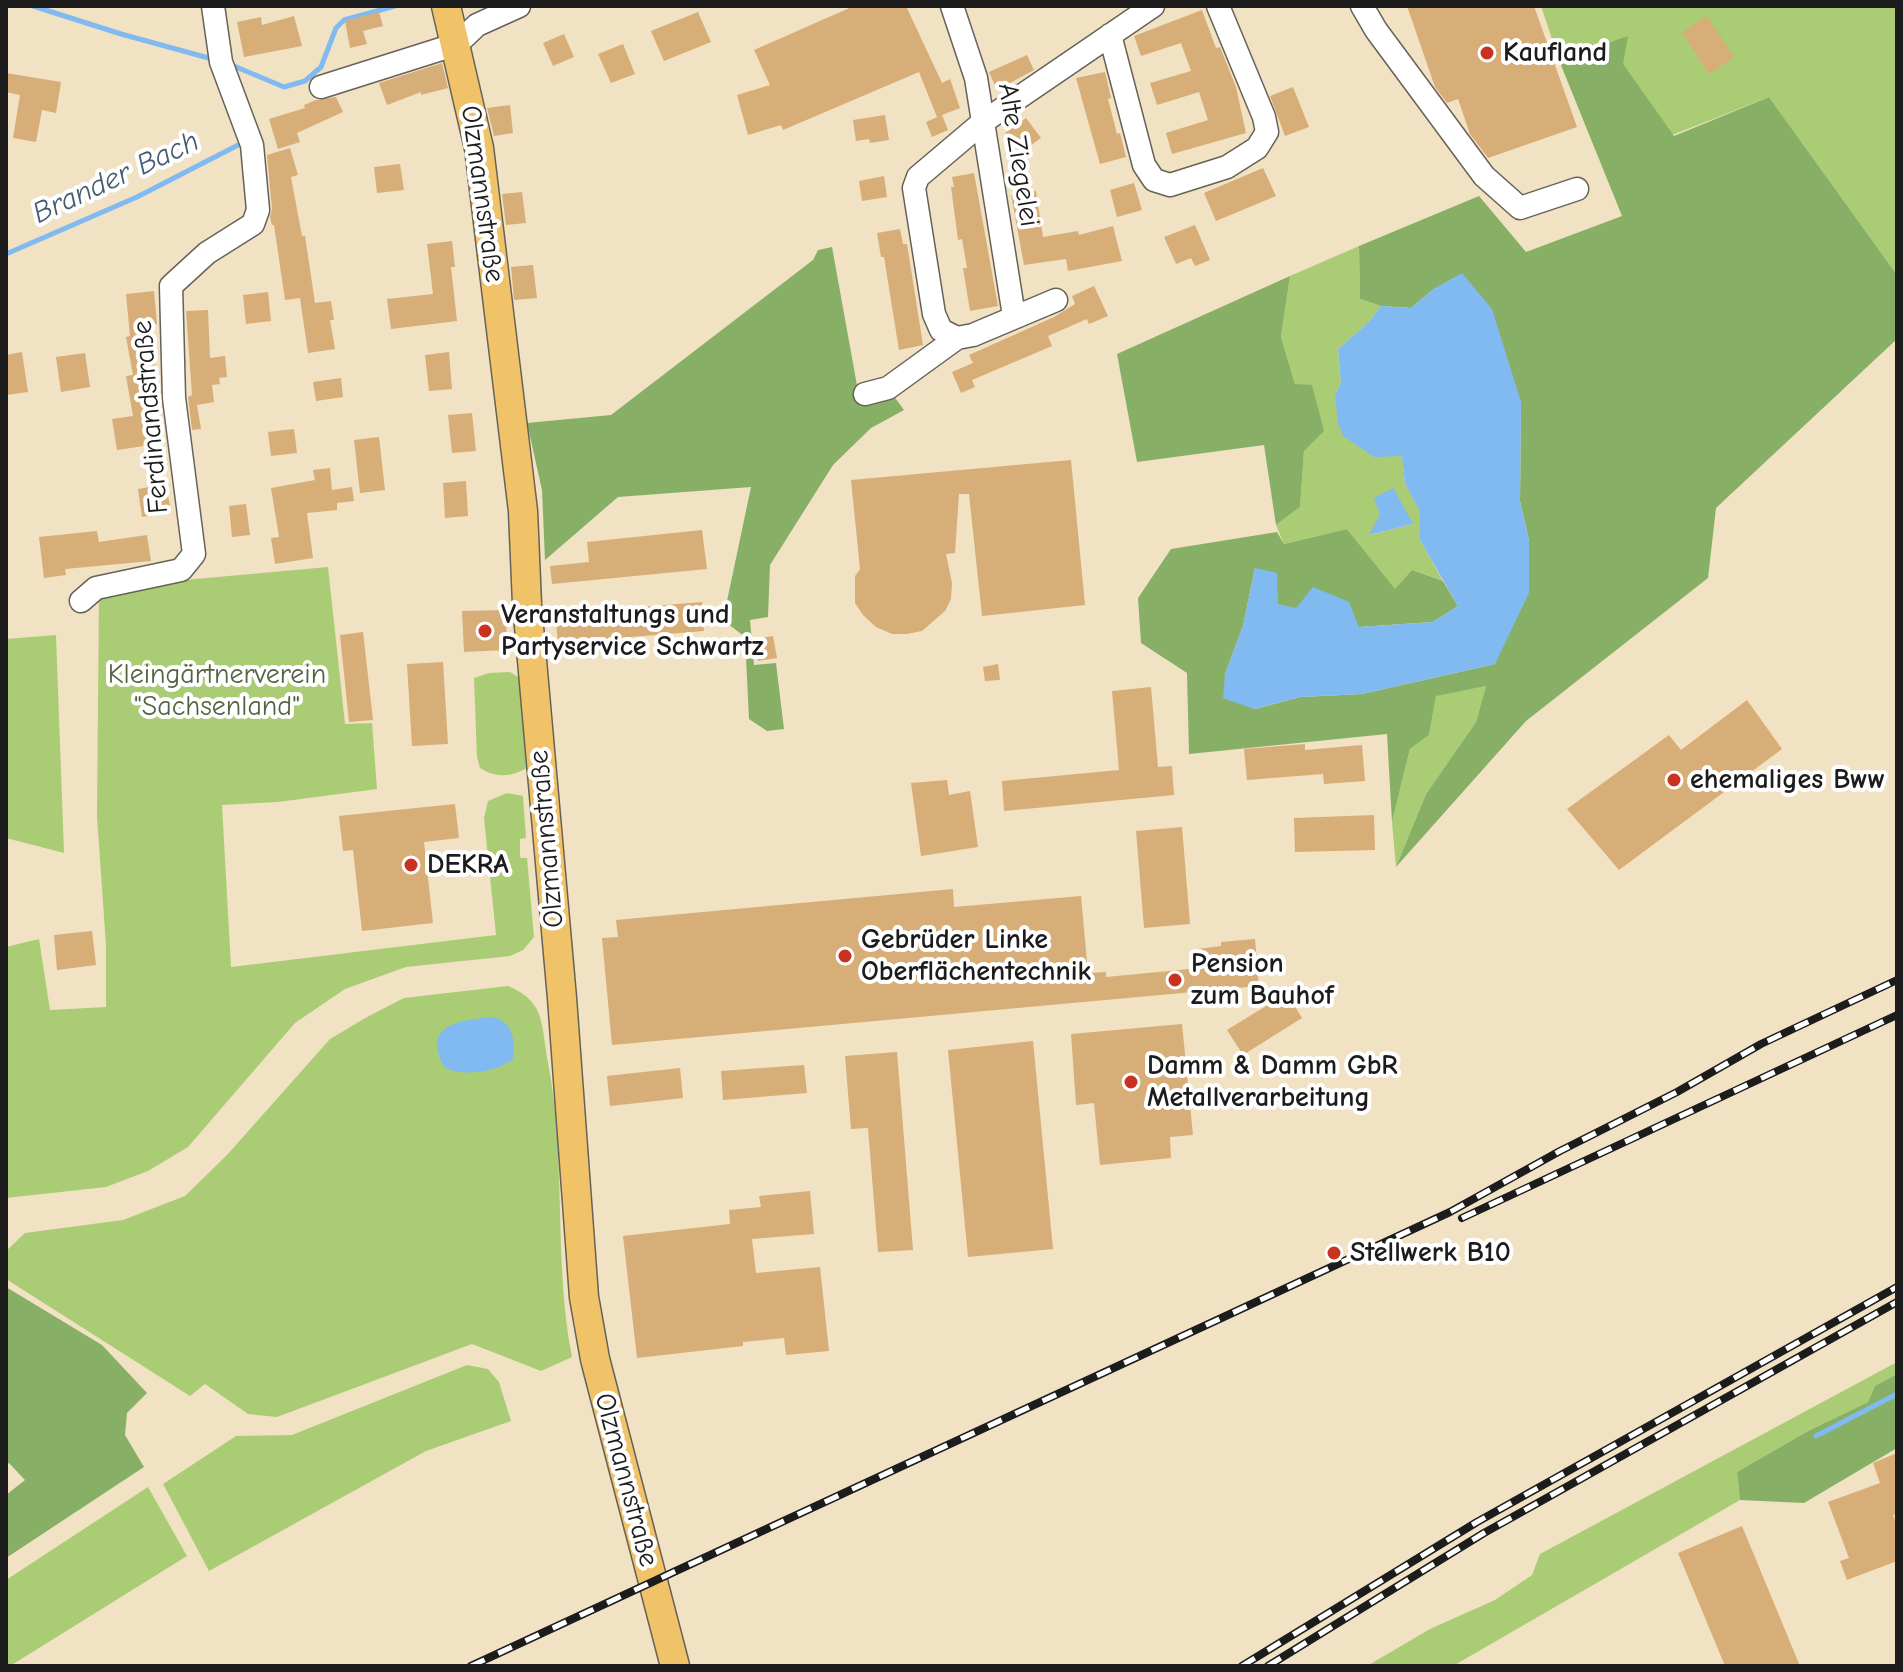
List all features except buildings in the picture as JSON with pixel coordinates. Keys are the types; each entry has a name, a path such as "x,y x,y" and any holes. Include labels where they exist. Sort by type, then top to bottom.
{"main road":[{"name":"Olzmannstraße","path":"451,23 479,148 523,511 527,604 562,998 584,1297 595,1359 675,1666"}],"street":[{"name":"Ferdinandstraße","path":"81,601 96,588 181,570 194,554 174,398 171,286 207,253 253,224 258,210 252,145 220,58 213,6"},
{"path":"321,87 451,23 477,25 519,6"},
{"name":"Alte Ziegelei","path":"952,6 976,78 1014,316"},
{"path":"957,338 941,330 934,314 914,188 918,177 983,122 1153,6"},
{"path":"1110,35 1144,165 1154,180 1170,185 1227,167 1257,148 1267,132 1264,117 1218,6"},
{"path":"1362,6 1376,30 1484,176 1520,208 1577,189"},
{"path":"865,394 888,388 957,338 973,335 1056,300"}],"green space":[{"path":"1541,6 1897,6 1897,275 1769,97 1601,163 1559,60"},
{"path":"1628,36 1623,64 1674,136 1769,97 1897,275 1897,339 1716,508 1708,578 1526,721 1396,867 1426,794 1476,722 1486,686 1436,696 1429,735 1410,749 1392,822 1387,734 1189,754 1187,673 1141,643 1138,598 1171,549 1277,532 1284,544 1347,529 1395,589 1412,570 1443,581 1458,606 1433,622 1359,627 1277,604 1255,568 1243,626 1225,674 1255,709 1300,697 1362,694 1495,664 1529,541 1520,501 1521,402 1435,288 1411,308 1381,306 1360,299 1359,246 1479,196 1526,252 1622,216 1559,60"},
{"path":"1359,246 1360,299 1381,306 1370,321 1338,349 1341,382 1335,395 1402,455 1405,484 1420,510 1420,540 1443,581 1412,570 1395,590 1347,529 1284,544 1276,525 1300,507 1304,451 1295,384 1281,337 1290,276","holes":["1380,514 1413,524 1370,535"]},
{"path":"832,247 860,402 893,395 904,410 871,428 833,465 770,565 768,617 750,620 754,665 776,663 784,729 767,731 749,719 745,637 723,620 751,487 618,497 545,560 542,490 527,423 611,415 813,260 818,250"},
{"path":"1290,276 1281,337 1295,384 1312,385 1324,431 1304,451 1300,507 1276,525 1264,445 1137,462 1117,354"},
{"name":"Kleingärtnerverein \"Sachsenland\"","path":"328,567 345,724 372,723 377,789 278,802 222,805 231,967 496,935 484,818 488,801 507,793 523,796 526,838 520,839 520,856 527,858 534,937 523,950 510,956 406,967 345,989 295,1023 188,1147 148,1171 106,1187 6,1198 6,947 39,939 50,1010 106,1007 106,945 97,817 99,592 151,583"},
{"path":"56,635 64,853 6,838 6,639"},
{"path":"510,672 521,679 530,757 527,768 509,775 498,775 480,768 477,757 474,678 489,673"},
{"path":"1486,686 1476,722 1426,794 1396,867 1392,822 1410,749 1429,735 1436,695"},
{"path":"508,986 534,1004 543,1032 554,1100 563,1284 572,1357 541,1371 472,1344 277,1417 248,1414 205,1384 190,1396 6,1279 6,1251 25,1233 123,1220 185,1196 227,1155 330,1039 367,1017 404,998"},
{"path":"6,1287 102,1345 147,1393 127,1413 125,1435 144,1467 6,1558 6,1495 25,1480 9,1463 6,1465"},
{"path":"1897,1362 1897,1374 1875,1386 1868,1402 1808,1431 1737,1472 1740,1500 1453,1666 1367,1666 1430,1629 1495,1600 1532,1575 1540,1554"},
{"path":"467,1365 488,1369 499,1382 511,1421 426,1451 209,1571 163,1484 236,1436 292,1435"},
{"path":"1897,1374 1897,1448 1804,1503 1740,1500 1737,1472 1808,1431 1868,1402 1875,1386"},
{"path":"148,1487 187,1556 6,1666 6,1580"}],"water":[{"path":"1462,273 1492,309 1521,402 1520,501 1529,541 1529,593 1495,664 1362,694 1300,697 1254,709 1223,698 1225,674 1243,626 1255,568 1277,573 1278,604 1296,608 1313,587 1349,602 1359,627 1433,622 1458,606 1420,540 1420,511 1405,484 1402,456 1374,457 1343,436 1338,423 1335,395 1341,382 1338,349 1370,321 1381,306 1411,308 1435,288"},
{"path":"1393,488 1413,524 1369,535 1380,514 1374,498"},
{"path":"494,1017 506,1024 512,1034 513,1059 480,1072 445,1068 437,1042 441,1033 457,1023"}],"waterway":[{"path":"33,6 216,60"},
{"path":"229,64 284,87 305,81 321,67 336,28 344,20 395,6"},
{"name":"Brander Bach","path":"6,254 137,197 244,142"},
{"path":"1816,1436 1897,1394"}],"railway":[{"path":"471,1666 1450,1212 1761,1044 1897,980"},
{"path":"1462,1218 1897,1015"},
{"path":"1242,1666 1477,1522 1897,1287"},
{"path":"1268,1666 1484,1533 1897,1302"}],"place":[{"name":"Kaufland","path":"1487,53"},
{"name":"Veranstaltungs und Partyservice Schwartz","path":"485,631"},
{"name":"ehemaliges Bww","path":"1674,780"},
{"name":"DEKRA","path":"411,865"},
{"name":"Gebrüder Linke Oberflächentechnik","path":"845,956"},
{"name":"Pension zum Bauhof","path":"1175,980"},
{"name":"Damm & Damm GbR Metallverarbeitung","path":"1131,1082"},
{"name":"Stellwerk B10","path":"1334,1253"}]}
